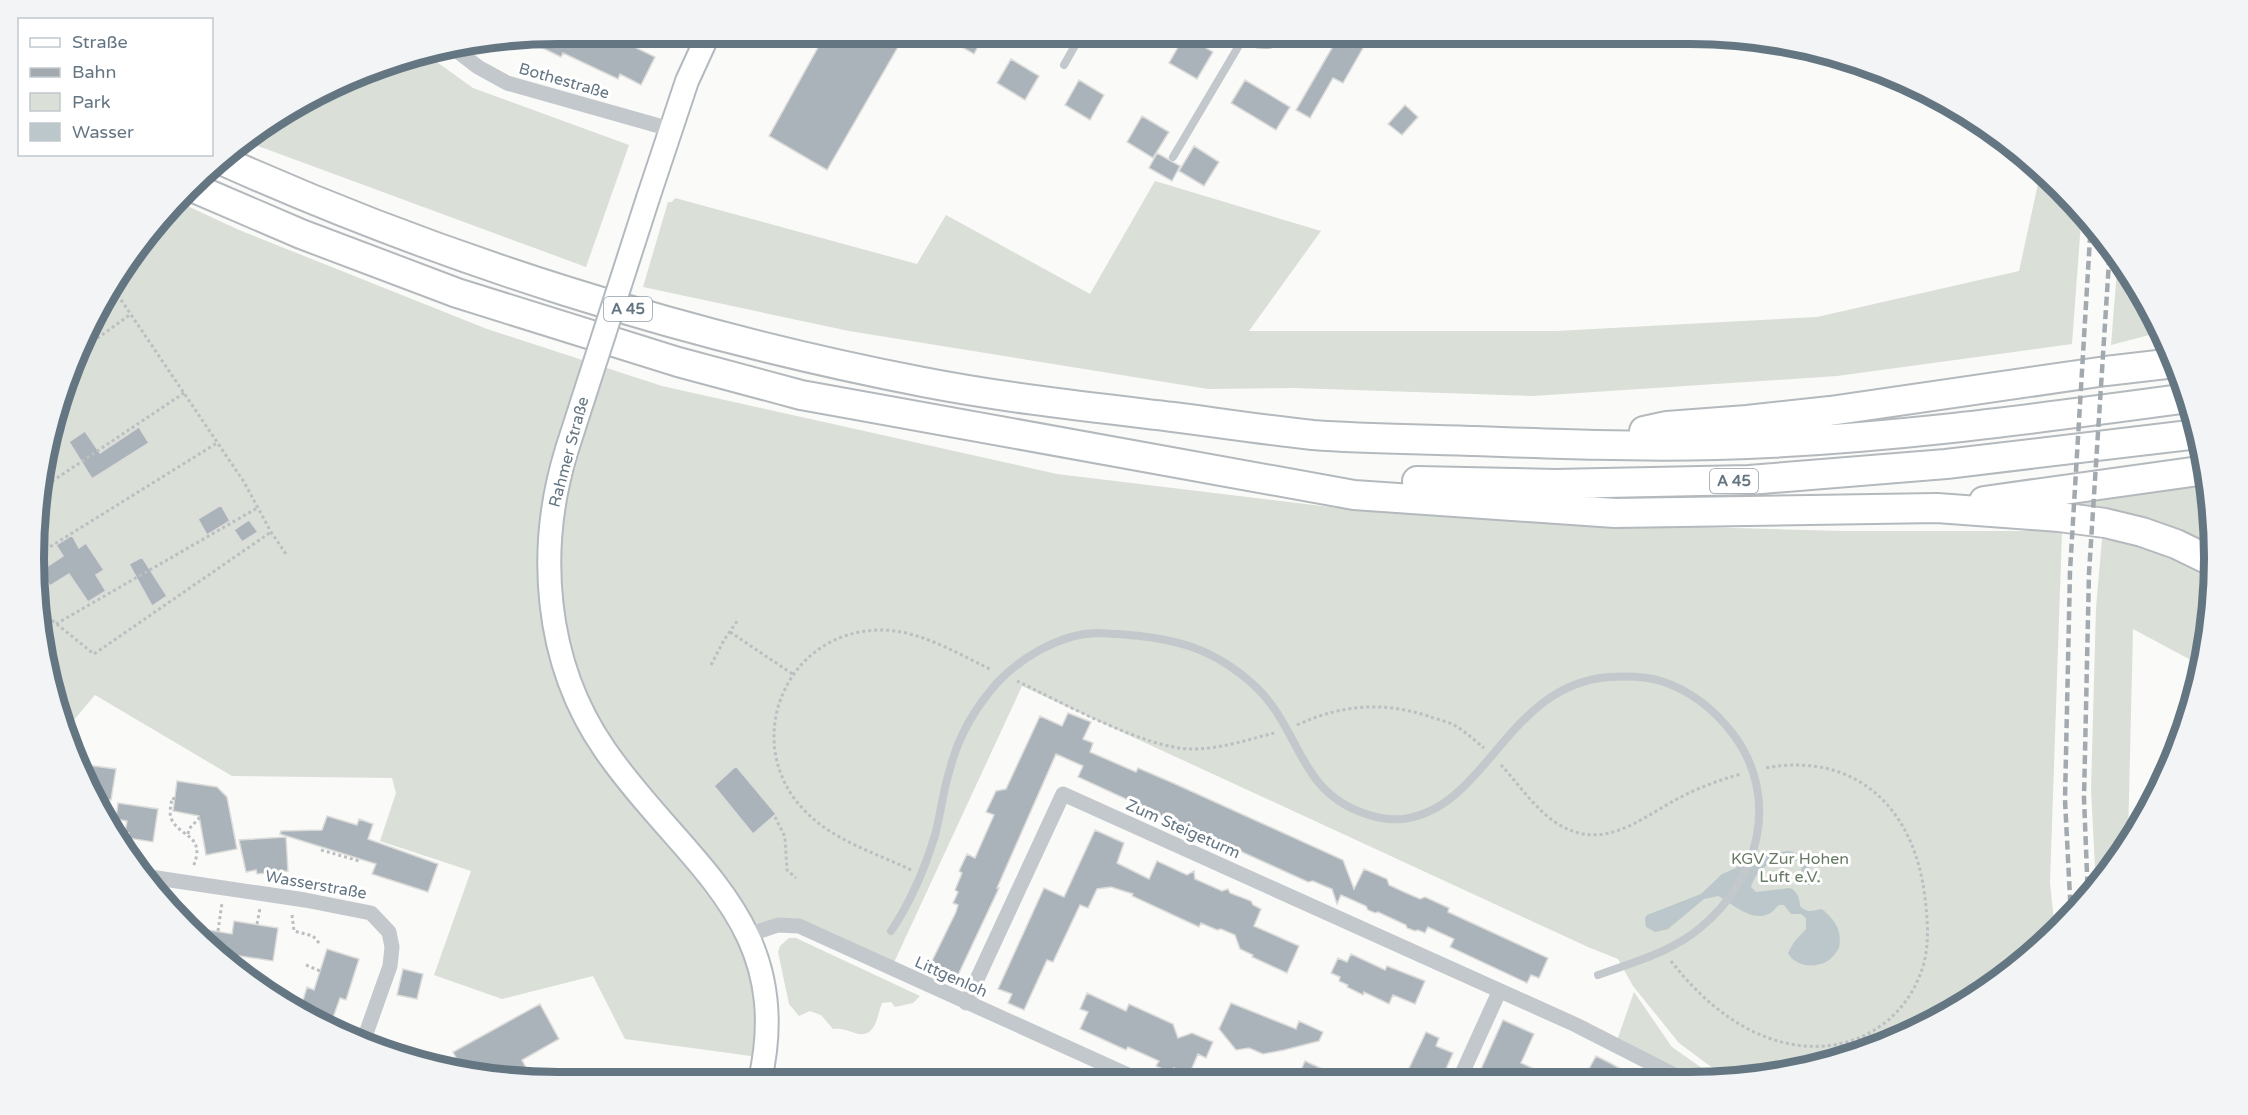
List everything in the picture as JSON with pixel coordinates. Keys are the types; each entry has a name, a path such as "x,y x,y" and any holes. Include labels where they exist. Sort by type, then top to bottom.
{"highway":[{"name":"A 45","path":"229,163 336,209 458,255 693,328 859,369 928,383 1051,402 1315,435 1580,444 1719,445 1878,434 2051,416 2179,399"},
{"name":"A 45","path":"198,190 301,234 457,293 678,362 801,395 1268,478 1555,484 1749,480 1946,465 2190,435"},
{"path":"2106,371 2162,354"},
{"path":"1580,444 1667,426 1830,411 2166,364"},
{"path":"1937,508 2197,471"},
{"path":"1268,478 1354,495 1615,513 1937,508 2105,523 2165,540 2204,558"}],"main road":[{"name":"Rahmer Straße","path":"704,44 687,81 670,129 567,449 552,507 549,587 555,632 568,677 581,709 604,749 706,871 728,900 748,935 757,959 766,1008 767,1035 761,1072"}],"street":[{"name":"Bothestraße","path":"459,53 478,67 507,83 670,129"},
{"name":"Zum Steigeturm","path":"966,1003 1063,794 1576,1025 1668,1072"},
{"name":"Wasserstraße","path":"156,878 305,900 371,913 389,932 392,946 390,966 366,1034"},
{"name":"Littgenloh","path":"748,935 778,925 799,926 1121,1072"},
{"path":"1463,1072 1499,992"}],"lane":[{"path":"1064,65 1076,44"},
{"path":"1173,157 1237,44"},
{"path":"891,931 920,874 934,837 950,769 960,740 983,699 1004,675 1031,656 1061,641 1093,633 1155,637 1203,650 1257,688 1276,710 1288,729 1305,766 1331,796 1352,810 1375,817 1402,819 1426,813 1449,799 1493,754 1519,722 1552,695 1568,686 1585,680 1628,677 1666,683 1701,700 1719,715 1740,742 1754,770 1760,796 1758,833 1749,863 1722,906 1701,927 1664,952 1598,975"}],"path":[{"path":"117,293 259,507 271,532 286,554"},
{"path":"91,343 131,314"},
{"path":"49,483 184,393"},
{"path":"44,550 217,443"},
{"path":"56,624 259,507"},
{"path":"47,617 94,654 271,532"},
{"path":"711,665 738,620"},
{"path":"920,874 831,833 808,814 793,797 781,775 774,747 777,709 787,685 805,661 820,648 839,638 881,630 899,631 930,641 1128,732 1170,747 1194,749 1220,747 1288,729 1321,714 1359,707 1414,711 1453,724 1493,754 1542,811 1555,822 1580,833 1591,835 1623,830 1677,799 1714,782 1754,770 1776,766 1804,766 1837,772 1869,788 1883,798 1911,839 1922,872 1928,926 1925,959 1907,999 1895,1014 1865,1036 1837,1045 1810,1046 1784,1043 1734,1020 1704,999 1664,952"},
{"path":"730,632 794,675"},
{"path":"175,799 172,798 170,816 176,825 189,834 197,852 190,871"},
{"path":"189,834 189,830 201,816"},
{"path":"774,817 785,837 787,870 796,878"},
{"path":"321,850 360,861"},
{"path":"218,931 221,909"},
{"path":"257,924 259,911"},
{"path":"292,915 294,931 314,936 320,944"},
{"path":"306,965 320,971"}],"green space":[{"path":"432,59 473,88 629,145 586,267 253,144 300,112 330,97 392,71"},
{"path":"2039,180 2081,224 2072,344 1837,376 1533,396 1295,388 1208,389 849,331 643,287 668,202 672,202 675,198 917,264 946,215 1090,294 1155,181 1321,231 1249,331 1556,331 1817,317 2019,271"},
{"name":"KGV Zur Hohen Luft e.V.","path":"184,205 239,230 487,329 662,386 1057,474 1339,508 1628,525 1843,531 2062,531 2050,883 2054,921 2029,944 1976,985 1948,1003 1887,1032 1824,1054 1791,1062 1724,1070 1716,1070 1679,1043 1633,986 1618,959 1022,686 891,969 799,926 749,933 765,1058 625,1039 593,976 502,999 434,975 471,871 380,841 396,793 392,778 232,776 95,695 71,723 53,658 45,591 45,524 53,457 71,392 112,300 150,245"},
{"path":"2117,271 2153,334 2111,345"},
{"path":"2199,485 2204,548 2046,505"},
{"path":"2102,539 2146,547 2203,576 2200,625 2194,662 2133,629 2128,826 2095,873 2091,789 2096,608"},
{"path":"789,938 796,938 920,996 913,1003 895,1007 891,1002 882,1003 876,1022 866,1034 833,1029 821,1015 810,1011 799,1016 789,1004 778,952 780,946"},
{"path":"1634,992 1672,1047 1706,1071 1658,1072 1614,1049"}],"water":[{"path":"1787,851 1797,853 1807,862 1813,875 1810,885 1799,885 1802,865 1800,861 1783,860 1764,867 1754,879 1751,887 1756,892 1790,888 1796,893 1800,906 1805,910 1822,909 1831,918 1839,931 1840,942 1839,948 1824,963 1807,965 1791,958 1788,953 1806,929 1806,918 1801,914 1791,914 1784,905 1779,905 1772,912 1758,916 1744,912 1718,896 1704,899 1668,929 1655,932 1646,927 1647,915 1701,894 1722,874 1736,868 1744,858"}],"building":[{"path":"628,44 655,57 641,85 620,74 618,79 563,53 561,57 536,45"},
{"path":"820,44 900,44 827,170 769,136"},
{"path":"956,44 979,44 974,54"},
{"path":"1180,44 1200,44 1213,52 1197,79 1169,63"},
{"path":"1334,44 1365,44 1343,83 1333,78 1310,118 1296,110"},
{"path":"1011,59 1039,76 1025,100 997,83"},
{"path":"1079,80 1104,95 1090,120 1065,105"},
{"path":"1245,80 1290,107 1276,130 1231,103"},
{"path":"1405,105 1418,117 1402,135 1388,124"},
{"path":"1142,116 1169,132 1153,158 1127,142"},
{"path":"1194,146 1219,162 1204,186 1179,171"},
{"path":"1157,153 1180,166 1172,181 1149,168"},
{"path":"139,427 149,443 92,479 69,442 85,431 100,453"},
{"path":"221,505 230,521 207,535 198,519"},
{"path":"249,520 258,532 242,542 234,530"},
{"path":"72,535 79,548 86,543 104,570 96,575 106,591 88,602 69,574 50,586 45,578 44,568 63,556 56,545"},
{"path":"142,557 167,596 152,606 129,564"},
{"path":"1068,713 1091,722 1083,739 1093,743 1090,752 1136,772 1138,768 1343,860 1354,889 1364,869 1387,879 1389,885 1404,892 1420,899 1425,897 1449,908 1448,912 1548,958 1539,978 1531,975 1527,983 1450,947 1454,939 1428,927 1425,933 1415,931 1341,895 1337,904 1332,889 1313,881 1308,882 1229,846 1228,848 1207,839 1162,816 1153,819 1152,811 1078,777 1083,766 1056,754 997,888 999,888 958,975 931,963 956,912 958,905 953,903 958,892 955,890 962,873 959,871 967,854 975,858 994,815 986,812 996,791 1006,789 1040,716 1062,726"},
{"path":"88,765 116,769 111,800 104,799"},
{"path":"736,766 776,814 753,834 714,786"},
{"path":"177,781 217,787 227,797 237,849 206,855 199,816 173,811"},
{"path":"118,803 158,809 153,842 128,838 129,833 125,832 127,821 116,819"},
{"path":"327,816 357,825 359,819 373,824 368,839 438,864 428,892 372,874 376,864 280,834 281,831 322,830"},
{"path":"1095,830 1124,843 1117,863 1149,879 1157,861 1187,875 1194,871 1195,879 1222,891 1228,889 1230,893 1251,901 1253,905 1261,909 1254,926 1299,946 1287,973 1240,949 1235,935 1201,923 1199,927 1132,896 1133,894 1111,887 1097,889 1088,908 1080,905 1053,962 1047,960 1024,1010 1008,1003 1012,994 998,989 1044,888 1064,897"},
{"path":"286,837 288,871 257,874 256,870 246,872 239,840"},
{"path":"234,921 278,928 273,961 232,955 203,929 232,934"},
{"path":"327,949 359,959 346,1000 340,998 333,1019 302,1004 307,987 314,990"},
{"path":"1351,954 1385,970 1387,966 1425,981 1415,1004 1393,995 1389,1004 1364,992 1363,995 1339,981 1340,977 1331,973 1338,958 1347,962"},
{"path":"403,969 423,974 417,999 397,995"},
{"path":"1087,993 1126,1011 1129,1004 1173,1024 1178,1038 1192,1033 1213,1042 1206,1058 1198,1054 1190,1072 1183,1072 1174,1068 1169,1072 1156,1066 1159,1061 1128,1047 1126,1050 1080,1029 1088,1012 1080,1009"},
{"path":"1231,1003 1296,1029 1299,1021 1323,1032 1319,1041 1284,1050 1263,1054 1249,1048 1236,1050 1219,1029"},
{"path":"540,1004 559,1039 522,1060 527,1070 458,1062 453,1052"},
{"path":"1503,1020 1534,1034 1521,1063 1541,1072 1480,1072"},
{"path":"1426,1032 1439,1038 1436,1046 1453,1053 1445,1072 1407,1072"},
{"path":"1596,1056 1626,1072 1587,1072"},
{"path":"1305,1061 1329,1072 1300,1072"}],"railway":[{"path":"2070,903 2065,800 2070,571 2090,235"},
{"path":"2087,883 2084,798 2089,573 2109,260"}]}
